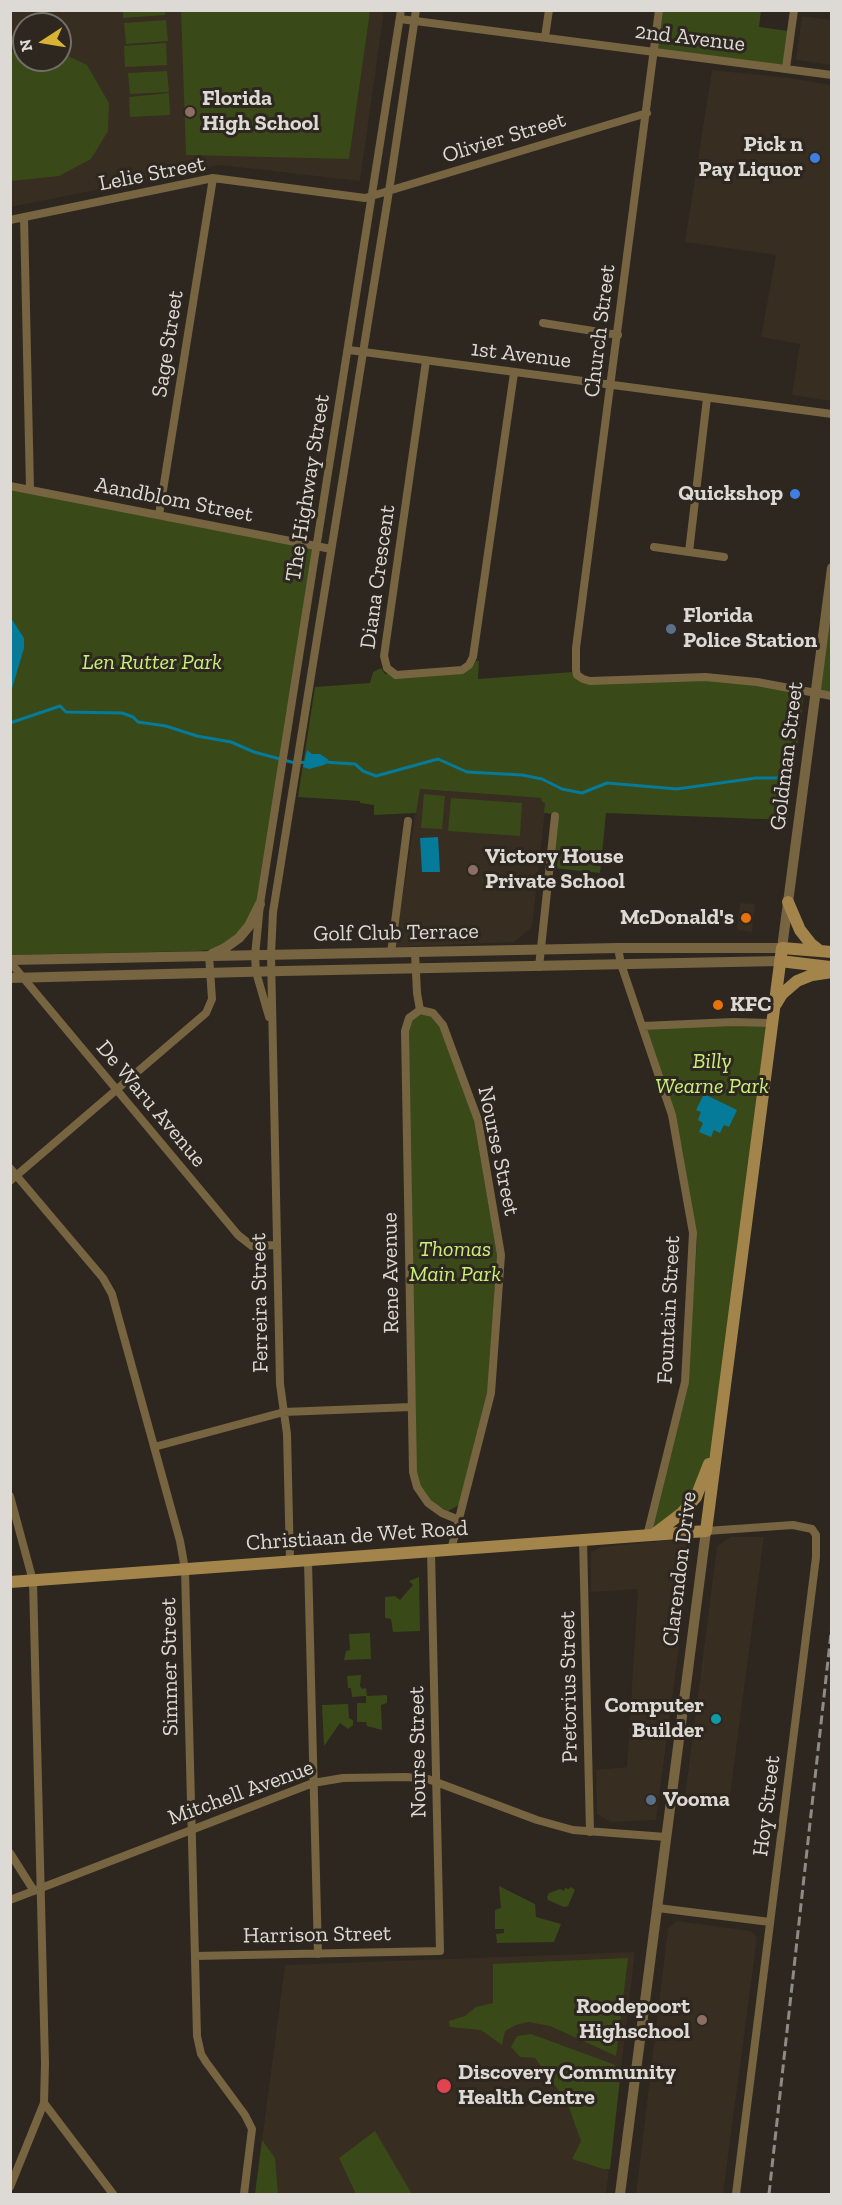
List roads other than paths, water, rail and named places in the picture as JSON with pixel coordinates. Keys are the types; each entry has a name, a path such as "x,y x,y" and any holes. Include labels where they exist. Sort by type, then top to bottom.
{"main road":[{"path":"788,902 800,930 811,944 826,951"},
{"path":"782,948 826,951"},
{"name":"Clarendon Drive","path":"706,1531 782,948"},
{"path":"780,961 831,969"},
{"path":"772,1017 782,994 797,981 831,969"},
{"path":"650,1536 682,1512 696,1497 718,1436"},
{"name":"Christiaan de Wet Road","path":"10,1582 706,1531"}],"street":[{"name":"The Highway Street","path":"272,971 274,904 416,10"},
{"path":"545,37 549,10"},
{"name":"Church Street","path":"659,10 575,655 577,675 590,681 705,677 757,682 815,692"},
{"path":"786,68 794,10"},
{"name":"The Highway Street","path":"256,972 255,956 260,904 401,15"},
{"name":"2nd Avenue","path":"401,15 414,21 831,75"},
{"name":"Olivier Street","path":"372,196 647,113"},
{"name":"Lelie Street","path":"10,220 213,178 356,198 372,196"},
{"name":"Sage Street","path":"159,515 213,178"},
{"path":"24,218 30,489"},
{"path":"543,323 618,334"},
{"name":"1st Avenue","path":"349,350 831,414"},
{"name":"Diana Crescent","path":"426,361 384,656 387,668 396,675 462,670 469,665 514,373"},
{"path":"689,552 707,398"},
{"name":"Aandblom Street","path":"10,486 332,549"},
{"path":"654,548 724,557"},
{"name":"Goldman Street","path":"782,948 831,568"},
{"path":"815,692 831,696"},
{"path":"539,967 555,816"},
{"path":"391,953 408,820"},
{"path":"14,1178 206,1013 212,999 209,956 239,938 249,926 260,904"},
{"name":"Golf Club Terrace","path":"10,961 618,948 782,948"},
{"name":"Fountain Street","path":"618,948 621,964 672,1115 692,1221 694,1245 685,1382 650,1536"},
{"path":"414,953 420,1010"},
{"name":"De Waru Avenue","path":"10,961 238,1235 252,1246 277,1245"},
{"name":"Golf Club Terrace","path":"10,978 780,961"},
{"name":"Ferreira Street","path":"272,971 280,1384 287,1449 290,1562"},
{"name":"Ferreira Street","path":"256,972 268,1014 273,1044"},
{"name":"Rene Avenue","path":"420,1010 409,1018 405,1031 413,1472 422,1496 436,1510 459,1520"},
{"name":"Nourse Street","path":"420,1010 433,1013 443,1025 475,1109 501,1255 490,1393 452,1550"},
{"path":"642,1026 733,1022 772,1017"},
{"name":"Simmer Street","path":"10,1168 14,1178 103,1278 112,1294 180,1541 185,1569 197,2036 201,2054 245,2115 252,2129 244,2194"},
{"path":"154,1447 284,1413 411,1407"},
{"path":"10,1496 33,1581 37,1890 45,2063 44,2103 10,2187"},
{"name":"Hoy Street","path":"706,1531 793,1525 812,1528 816,1535 816,1557 736,2194"},
{"name":"Clarendon Drive","path":"620,2194 706,1531"},
{"name":"Pretorius Street","path":"583,1540 590,1832"},
{"name":"Nourse Street","path":"430,1552 440,1951"},
{"path":"308,1561 318,1954"},
{"name":"Mitchell Avenue","path":"10,1900 324,1780 368,1776 417,1778 437,1782 537,1820 573,1830 666,1837"},
{"path":"10,1852 37,1890"},
{"path":"658,1908 770,1922"},
{"name":"Harrison Street","path":"195,1956 440,1951"},
{"path":"44,2103 113,2194"}],"water":[{"path":"11,618 24,638 24,648 11,692"},
{"path":"307,750 329,760 324,765 309,769 303,767"},
{"path":"438,837 440,872 422,872 420,838"},
{"path":"704,1094 737,1110 729,1127 724,1125 720,1133 714,1130 711,1137 699,1132 703,1123 698,1120 701,1112 696,1110"}],"waterway":[{"path":"10,723 60,706 66,712 122,713 133,717 138,722 166,726 197,736 231,742 254,752 295,763 308,762"},
{"path":"323,762 355,764 363,771 376,776 438,759 467,772 522,775 542,779 562,789 582,793 607,783 677,789 756,778 789,778"}],"railway":[{"path":"769,2194 832,1624"}],"place":[{"name":"Florida High School","path":"190,112"},
{"name":"Pick n Pay Liquor","path":"815,158"},
{"name":"Quickshop","path":"795,494"},
{"name":"Florida Police Station","path":"671,629"},
{"name":"Victory House Private School","path":"473,870"},
{"name":"McDonald's","path":"746,918"},
{"name":"KFC","path":"718,1005"},
{"name":"Computer Builder","path":"716,1719"},
{"name":"Vooma","path":"651,1800"},
{"name":"Roodepoort Highschool","path":"702,2020"},
{"name":"Discovery Community Health Centre","path":"444,2086"}],"park label":[{"name":"Len Rutter Park","path":"152,663"},
{"name":"Billy Wearne Park","path":"712,1074"},
{"name":"Thomas Main Park","path":"455,1262"}]}
